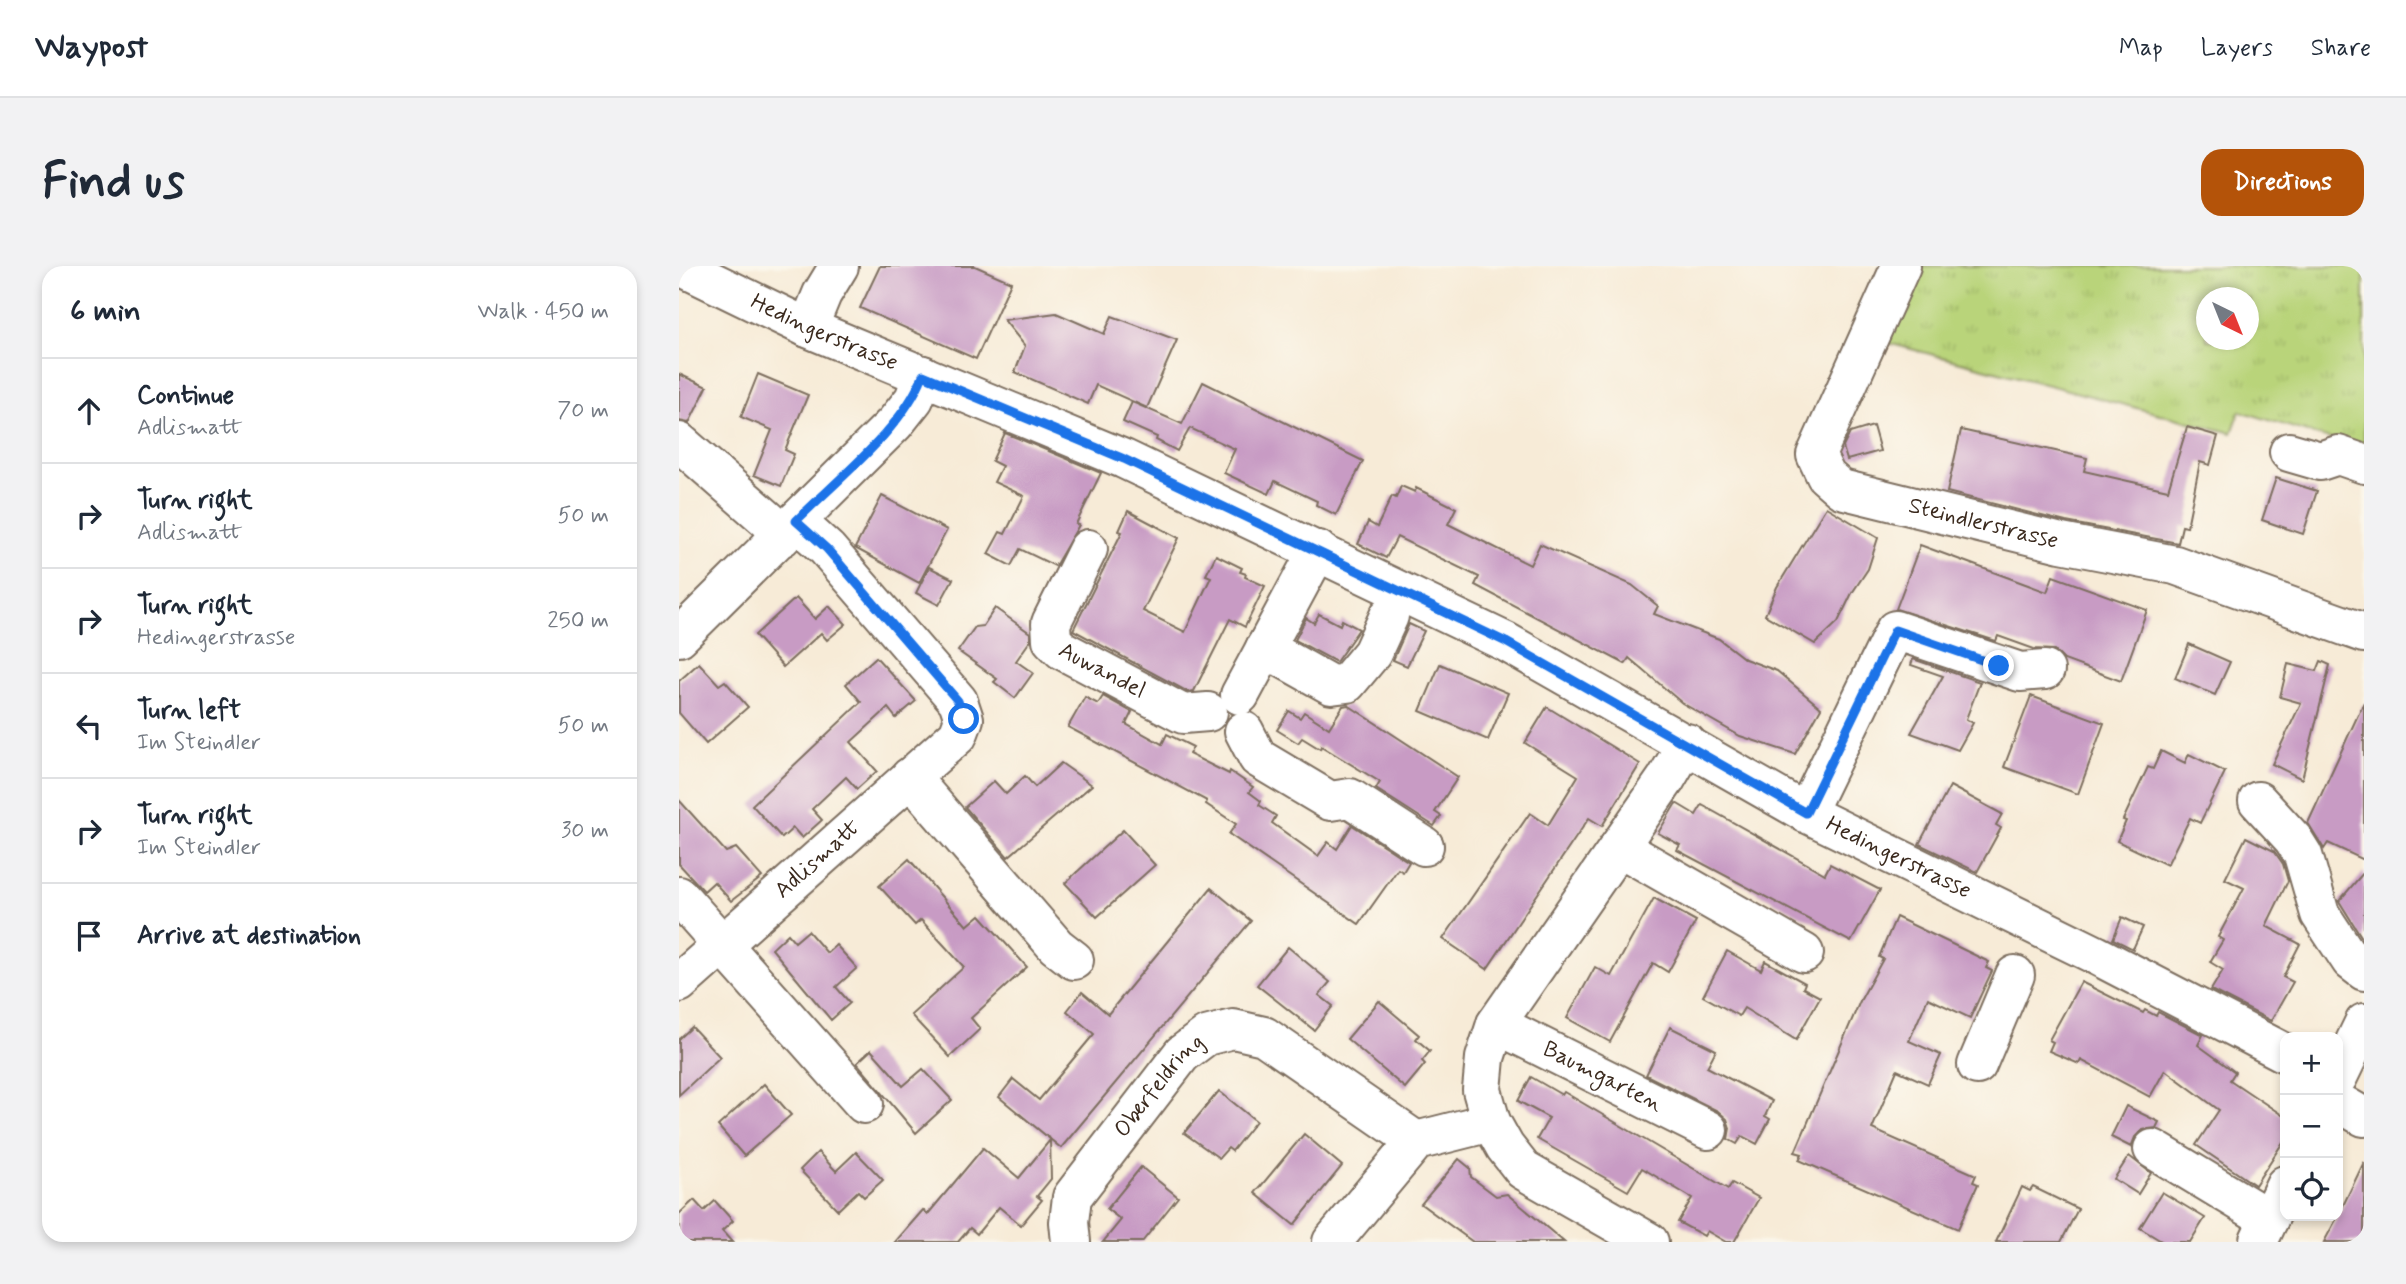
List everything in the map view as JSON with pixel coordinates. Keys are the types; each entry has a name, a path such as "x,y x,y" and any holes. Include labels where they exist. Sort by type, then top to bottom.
{"street":[{"name":"Hedingerstrasse","path":"680,266 808,328 1124,459 1506,642 1806,813 2096,955 2280,1050"},
{"path":"808,328 822,294 839,266"},
{"name":"Steindlerstrasse","path":"1901,266 1816,455 1826,476 1841,489 2061,543 2175,565 2364,633"},
{"path":"679,638 895,423 914,399 923,375"},
{"name":"Adlismatt","path":"679,442 768,520 827,549 958,701 964,719 958,735 679,982"},
{"path":"2289,452 2320,461 2338,456 2364,464"},
{"name":"Auwandel","path":"1088,549 1051,623 1052,640 1062,650 1183,714 1231,713"},
{"path":"1318,551 1231,713 1258,758 1330,801 1350,798 1424,846"},
{"path":"1265,649 1331,685 1346,683 1372,653 1389,616"},
{"path":"1806,813 1895,630 2020,672 2045,670"},
{"path":"1649,1242 1523,1170 1491,1122 1482,1090 1485,1058 1496,1024 1619,847 1687,743"},
{"path":"910,777 1056,946 1074,960"},
{"path":"2258,801 2293,839 2302,855 2320,914 2351,961 2364,971"},
{"path":"1619,847 1804,953"},
{"path":"679,896 863,1104"},
{"path":"1977,1065 2015,975"},
{"path":"2343,1067 2364,1023"},
{"name":"Baumgarten","path":"1496,1024 1708,1130"},
{"name":"Oberfeldring","path":"1071,1242 1069,1222 1072,1197 1182,1054 1206,1036 1233,1029 1264,1036 1416,1141"},
{"path":"2343,1105 2364,1117"},
{"path":"1332,1242 1416,1141 1491,1122"},
{"path":"2153,1149 2271,1215"}],"green space":[{"path":"1901,266 2364,266 2364,450 2240,411 2232,433 1869,338"}],"building":[{"path":"880,266 975,266 1011,282 976,359 860,308"},
{"path":"1056,313 1104,334 1112,316 1177,340 1147,408 1096,385 1088,404 1015,372 1025,346 1004,320"},
{"path":"679,374 707,387 689,423 679,421"},
{"path":"758,374 808,395 785,450 794,454 781,486 754,475 772,430 741,417"},
{"path":"1203,382 1363,461 1336,515 1316,505 1317,501 1275,481 1269,494 1224,473 1235,449 1190,428 1177,451 1156,440 1157,437 1123,422 1132,402 1182,424"},
{"path":"1873,426 1880,451 1847,460 1843,447 1850,433"},
{"path":"2187,427 2218,436 2210,465 2200,462 2187,527 2182,526 2178,543 2066,522 1947,492 1961,430 2087,458 2084,471 2168,490"},
{"path":"1005,433 1101,473 1076,524 1079,525 1055,566 1020,549 1011,566 988,554 1000,532 1005,534 1024,496 994,482 1002,466 992,461"},
{"path":"2276,478 2317,491 2303,534 2262,520"},
{"path":"1401,486 1415,492 1416,488 1456,508 1448,524 1530,565 1540,544 1632,585 1658,606 1654,614 1719,639 1745,659 1777,671 1821,708 1795,754 1740,736 1682,703 1629,658 1625,664 1475,585 1479,577 1397,537 1386,558 1358,544 1368,522 1377,527 1392,496 1396,498"},
{"path":"882,496 947,530 919,583 855,548"},
{"path":"1826,507 1878,538 1868,569 1852,593 1838,622 1815,644 1765,615 1777,587"},
{"path":"1128,511 1179,538 1143,611 1185,632 1211,577 1206,575 1216,555 1242,568 1240,572 1246,574 1245,577 1265,586 1245,627 1230,619 1194,691 1188,692 1073,630 1122,532 1119,531"},
{"path":"1920,545 2047,592 2053,576 2147,610 2121,681 2064,660 2054,650 2034,649 1998,636 1996,641 1896,609"},
{"path":"929,567 953,579 939,605 916,593"},
{"path":"796,598 815,619 829,606 846,624 827,640 821,633 783,667 755,635"},
{"path":"995,608 1030,633 1030,641 1016,661 1033,673 1015,698 994,682 997,679 958,651 975,627 983,626"},
{"path":"1319,614 1340,625 1342,620 1359,629 1336,662 1295,640 1306,618 1314,623"},
{"path":"1409,624 1424,631 1407,666 1393,660"},
{"path":"2189,644 2230,662 2215,695 2175,678"},
{"path":"876,657 916,701 896,718 888,708 851,742 877,771 857,789 846,777 812,809 822,820 802,838 793,828 782,838 752,805 861,702 846,684"},
{"path":"1913,659 1980,682 1966,719 1973,723 1958,750 1911,733 1943,676 1911,665"},
{"path":"2321,661 2330,665 2302,779 2272,764 2301,703 2280,697 2288,664 2317,671"},
{"path":"699,663 719,685 725,681 748,707 706,744 679,713 679,681"},
{"path":"1440,664 1508,693 1488,740 1420,711"},
{"path":"1103,696 1132,712 1126,724 1162,744 1167,734 1193,747 1189,754 1229,774 1230,771 1253,787 1249,792 1261,801 1259,805 1276,816 1272,823 1318,856 1328,842 1337,849 1352,825 1409,862 1403,872 1398,869 1359,924 1229,834 1236,824 1206,804 1207,801 1068,727 1085,697 1098,704"},
{"path":"2031,696 2104,723 2078,794 2004,767"},
{"path":"2364,702 2364,860 2328,843 2324,849 2308,823"},
{"path":"1348,705 1458,777 1435,812 1441,816 1434,826 1376,789 1380,782 1321,746 1320,749 1302,738 1298,743 1277,730 1289,711 1300,718 1304,712 1329,728 1343,706"},
{"path":"1547,707 1640,764 1602,826 1589,818 1487,969 1443,939 1530,813 1548,825 1578,776 1525,743"},
{"path":"2161,751 2185,763 2189,754 2225,772 2200,823 2190,818 2167,865 2117,841 2126,821 2123,820 2148,767 2153,769"},
{"path":"1061,763 1092,785 1008,857 965,807 994,781 1006,794 1025,776 1035,787"},
{"path":"1950,786 2002,814 1996,825 2001,828 1977,872 1919,844"},
{"path":"679,800 726,852 736,848 762,877 731,901 714,882 704,891 679,864"},
{"path":"1676,803 1696,815 1702,805 1825,874 1830,864 1880,890 1851,942 1677,850 1680,845 1658,833"},
{"path":"1123,830 1155,865 1097,917 1065,883"},
{"path":"2246,837 2274,851 2283,864 2288,881 2266,926 2300,944 2283,977 2293,982 2271,1021 2211,990 2223,970 2210,962 2223,940 2218,937 2244,888 2225,879"},
{"path":"909,859 967,926 980,915 1027,967 971,1018 980,1029 950,1057 911,1015 964,967 921,920 915,925 879,886"},
{"path":"2364,872 2364,941 2339,901"},
{"path":"1211,888 1251,921 1061,1148 999,1097 1013,1079 1039,1100 1094,1034 1067,1011 1082,992 1108,1014"},
{"path":"1654,898 1696,921 1668,972 1653,963 1610,1042 1567,1018 1595,967 1611,976"},
{"path":"1896,917 1989,962 1986,968 1992,971 1970,1018 1928,998 1909,1041 1941,1055 1928,1084 1897,1070 1872,1129 1976,1175 1973,1182 1978,1184 1958,1229 1799,1160 1802,1154 1795,1152 1860,1001 1883,959 1879,957"},
{"path":"2122,917 2143,927 2133,949 2113,939"},
{"path":"808,931 827,953 836,945 857,968 836,987 850,1003 831,1020 772,949 788,934 795,942"},
{"path":"1288,947 1330,982 1319,995 1333,1006 1314,1030 1257,985"},
{"path":"1727,951 1761,970 1765,961 1805,983 1803,988 1820,997 1796,1040 1744,1008 1739,1016 1703,996"},
{"path":"2081,982 2143,1013 2145,1010 2156,1016 2158,1012 2203,1035 2198,1045 2235,1072 2230,1080 2280,1114 2280,1147 2255,1185 2196,1145 2219,1110 2165,1070 2150,1097 2081,1060 2079,1064 2049,1051 2053,1042 2049,1040"},
{"path":"1379,1001 1419,1035 1416,1039 1430,1051 1422,1061 1425,1064 1405,1088 1347,1039"},
{"path":"692,1027 720,1057 679,1095 679,1039"},
{"path":"1670,1027 1716,1050 1707,1067 1772,1101 1765,1116 1770,1119 1757,1144 1742,1136 1737,1144 1728,1139 1730,1128 1727,1119 1718,1111 1646,1075"},
{"path":"871,1050 903,1086 923,1069 952,1100 916,1133 857,1063"},
{"path":"1531,1077 1562,1095 1564,1092 1728,1189 1732,1183 1759,1198 1734,1242 1726,1242 1707,1231 1704,1236 1678,1222 1692,1198 1642,1168 1628,1191 1537,1139 1549,1118 1518,1101"},
{"path":"764,1084 791,1115 744,1156 718,1126"},
{"path":"1219,1091 1256,1121 1232,1151 1228,1148 1219,1158 1184,1133"},
{"path":"2126,1106 2159,1122 2156,1128 2142,1130 2131,1147 2111,1137"},
{"path":"1304,1134 1342,1166 1294,1225 1255,1193"},
{"path":"1050,1140 1051,1179 1037,1196 1042,1200 1021,1225 999,1207 977,1234 970,1228 958,1242 895,1242 923,1210 928,1214 983,1148 1019,1178"},
{"path":"818,1152 836,1171 856,1152 883,1180 864,1197 858,1191 838,1210 800,1170"},
{"path":"2129,1156 2151,1173 2138,1194 2114,1179"},
{"path":"1459,1159 1470,1168 1471,1177 1496,1196 1507,1194 1564,1242 1473,1242 1421,1204"},
{"path":"2364,1162 2364,1242 2324,1242 2335,1221 2343,1221 2343,1206"},
{"path":"1141,1167 1178,1197 1142,1242 1103,1242 1121,1220 1107,1209"},
{"path":"2022,1187 2030,1191 2033,1187 2078,1209 2061,1242 1996,1242"},
{"path":"2162,1192 2205,1218 2190,1242 2163,1242 2140,1228"},
{"path":"694,1200 704,1211 715,1201 733,1221 722,1231 732,1242 679,1242 679,1214"}],"route":[{"path":"964,719 958,701 827,549 796,521 895,423 914,399 923,375 1124,459 1506,642 1806,813 1895,630 1999,666"}]}
